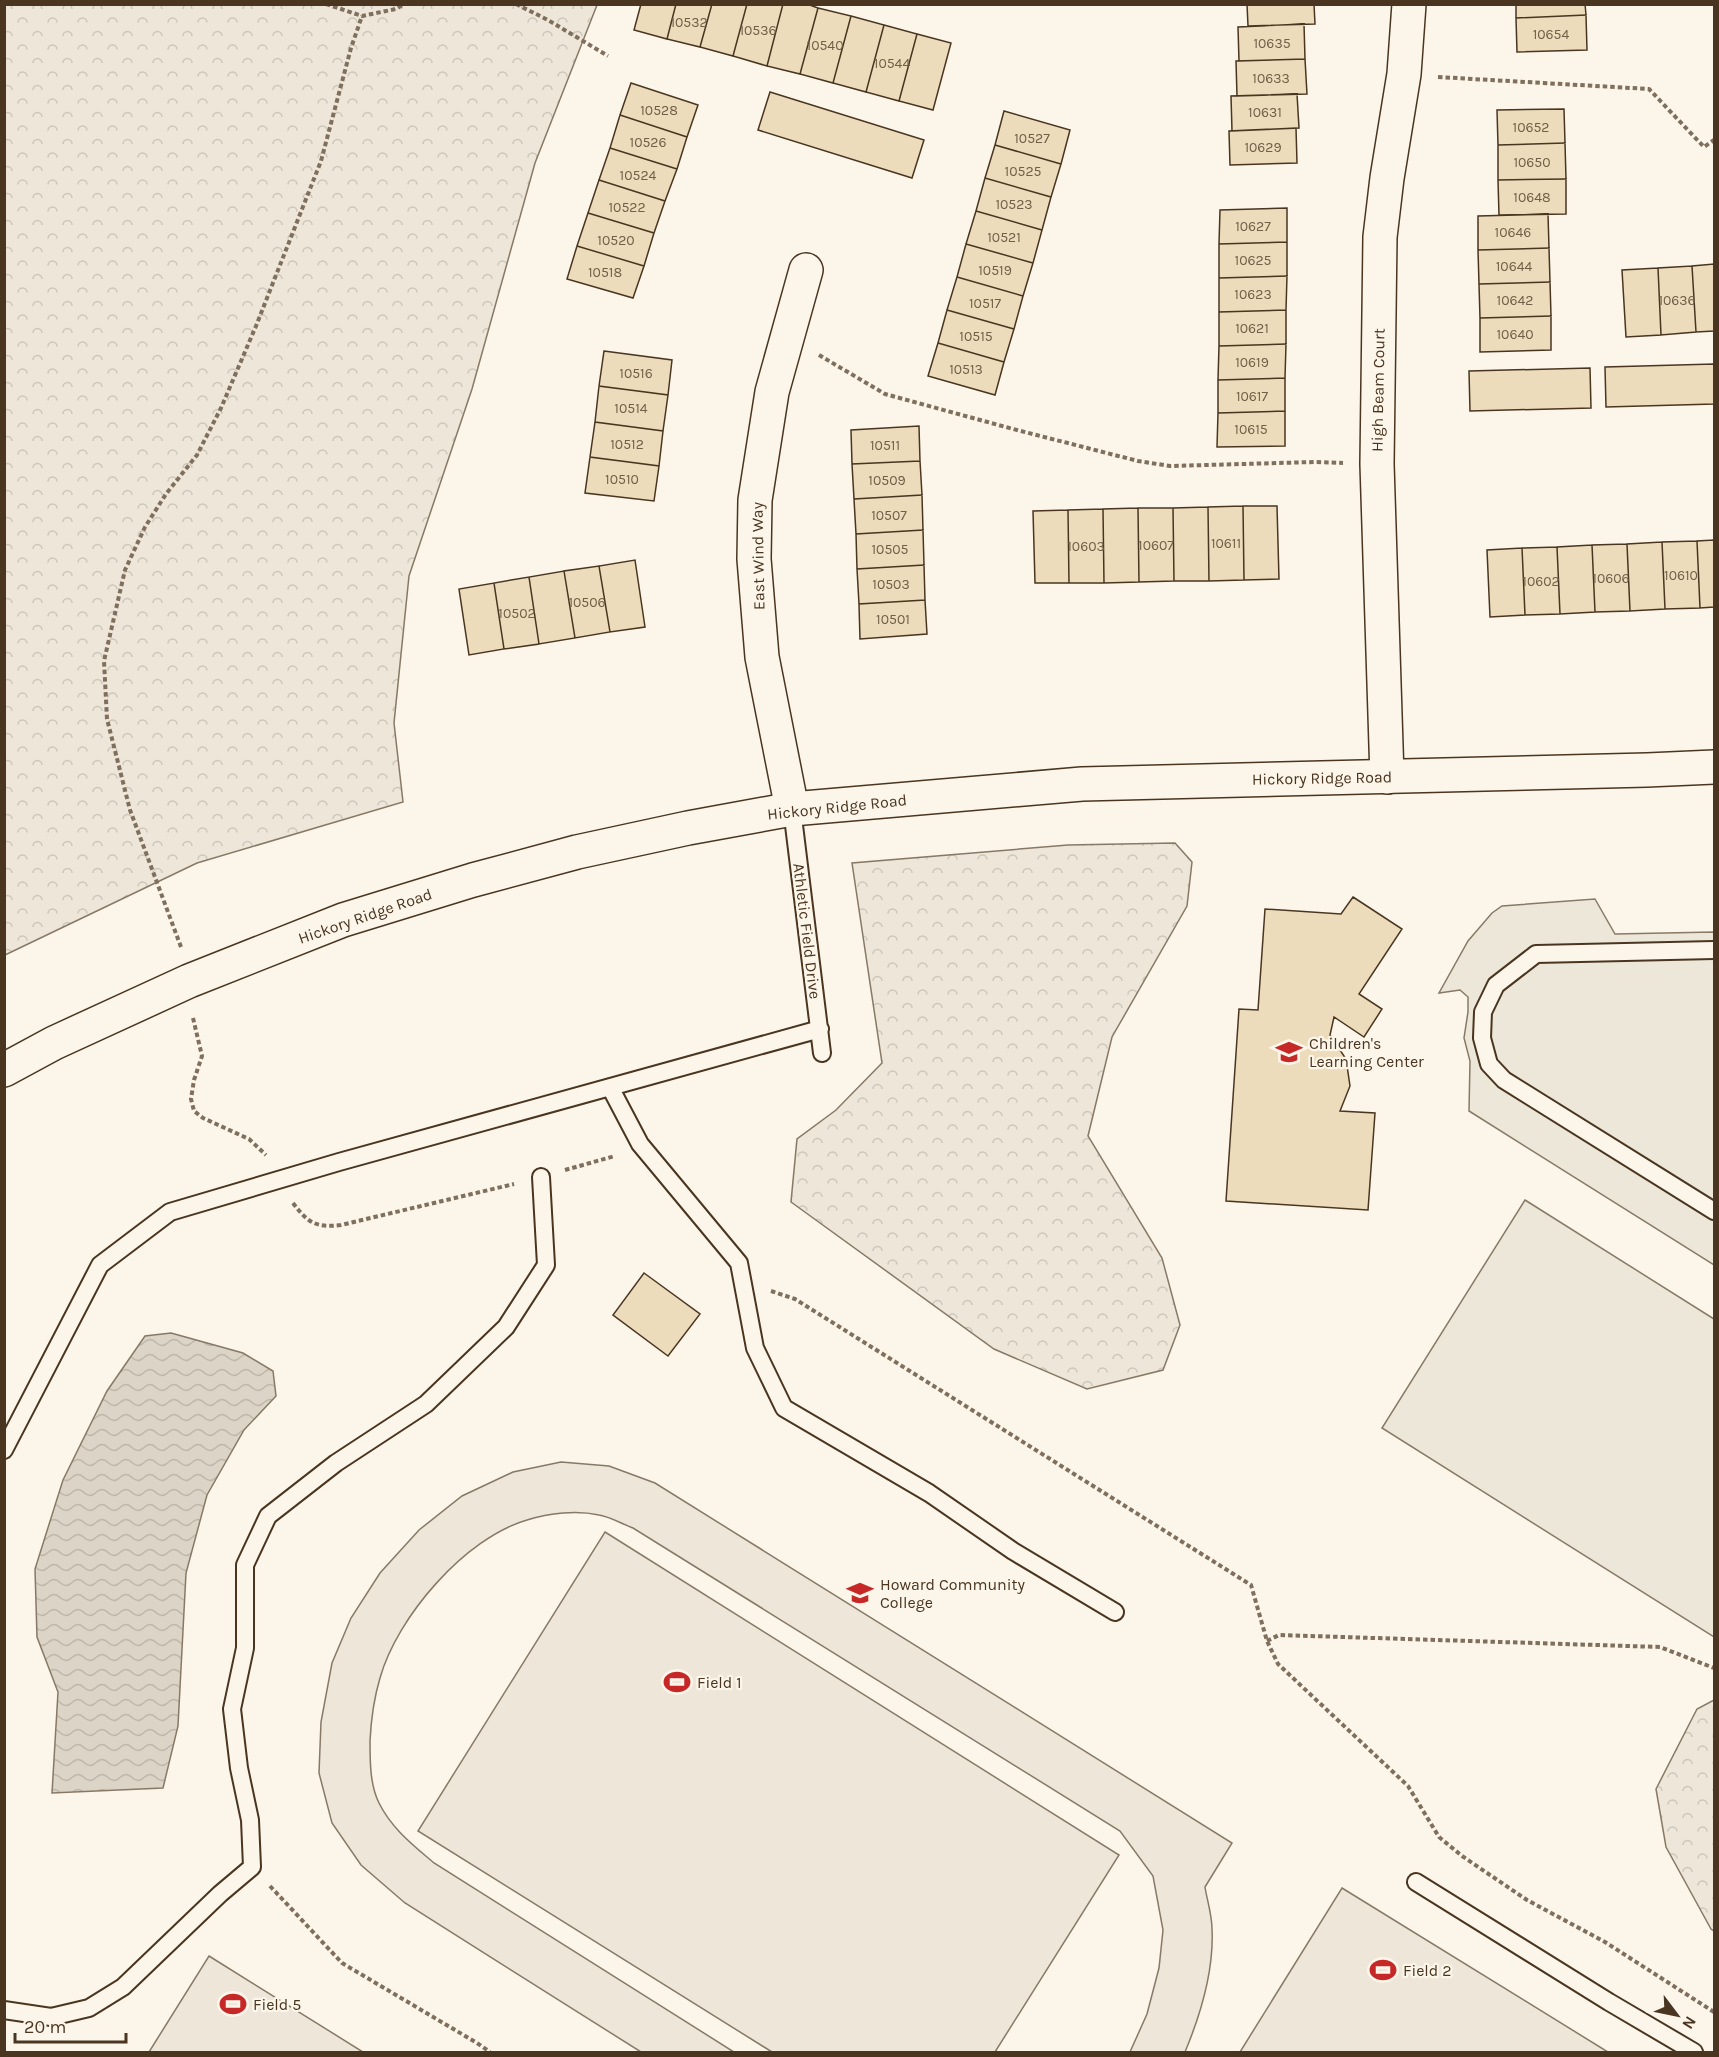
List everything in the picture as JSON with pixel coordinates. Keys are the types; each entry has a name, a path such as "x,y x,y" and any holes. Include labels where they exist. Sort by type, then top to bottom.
{"street":[{"name":"High Beam Court","path":"1387,777 1377,464 1380,237 1404,74 1409,4"},
{"name":"East Wind Way","path":"792,809 762,657 754,559 755,500 772,392 806,270"},
{"name":"Hickory Ridge Road","path":"4,1070 54,1043 189,981 343,920 473,880 577,852 792,809 1082,784 1714,767"}],"lane":[{"name":"Athletic Field Drive","path":"792,809 822,1053"},
{"path":"1714,950 1536,954 1496,985 1483,1012 1482,1038 1489,1064 1504,1080 1714,1210"},
{"path":"4,1450 100,1265 170,1212 282,1178 820,1029"},
{"path":"610,1087 640,1144 739,1263 755,1348 784,1408 929,1493 1013,1551 1115,1612"},
{"path":"4,2010 51,2017 89,2008 123,1987 220,1894 252,1868 250,1820 238,1768 232,1709 244,1648 245,1565 268,1516 336,1462 426,1404 506,1327 546,1265 541,1178"},
{"path":"1416,1882 1694,2052"}],"path":[{"path":"326,4 362,16 396,9 404,4"},
{"path":"516,4 548,20 608,56"},
{"path":"172,926 130,810 107,719 104,662 108,641 125,570 145,527 166,494 197,455 221,408 256,326 321,161 351,48 362,16"},
{"path":"1404,74 1461,80 1649,89 1704,147 1714,140"},
{"path":"787,336 885,394 1138,461 1170,466 1314,462 1377,464"},
{"path":"200,1044 202,1056 194,1080 191,1099 194,1111 203,1118 249,1139 266,1155 282,1178 292,1202 303,1217 325,1227 541,1178 612,1155 620,1156"},
{"path":"769,1290 795,1299 1251,1586 1267,1641 1278,1664 1408,1786 1440,1837 1462,1856 1527,1900 1605,1942 1714,2012"},
{"path":"1267,1641 1279,1635 1660,1647 1714,1668"},
{"path":"252,1868 342,1963 490,2052"}],"green space":[{"path":"5,4 597,5 535,163 472,389 409,576 394,723 403,802 197,863 5,955"},
{"path":"1175,843 1192,862 1187,906 1112,1037 1088,1136 1162,1258 1180,1325 1163,1370 1087,1389 994,1349 791,1202 797,1139 836,1110 882,1063 852,863 1068,845"},
{"path":"561,1462 609,1466 655,1483 1232,1843 1205,1887 1212,1924 1211,1960 1201,2008 1185,2052 1130,2052 1147,2014 1159,1968 1163,1930 1153,1876 1120,1831 633,1528 590,1513 544,1516 504,1529 480,1544 458,1562 418,1606 401,1630 389,1654 376,1693 370,1741 370,1765 374,1789 390,1821 434,1863 734,2052 641,2052 405,1903 361,1865 332,1823 319,1773 321,1722 332,1663 351,1618 380,1573 419,1530 462,1496 513,1472"},
{"name":"Field 1","path":"605,1532 1119,1855 995,2052 772,2052 418,1831"},
{"path":"1714,1700 1714,1931 1666,1847 1656,1789 1697,1709"},
{"name":"Field 2","path":"1342,1888 1608,2052 1240,2052"},
{"name":"Field 5","path":"209,1956 363,2052 149,2052"}],"shaded area":[{"path":"1595,899 1615,934 1714,932 1714,1265 1469,1111 1470,1061 1464,1038 1468,997 1460,990 1439,993 1468,941 1492,913 1502,906"},
{"path":"1525,1200 1714,1319 1714,1637 1382,1428"}],"water":[{"path":"171,1333 243,1353 273,1371 276,1396 244,1430 207,1495 186,1573 178,1726 163,1788 52,1793 58,1692 37,1637 35,1569 63,1480 107,1391 145,1336"}],"building":[{"path":"641,4 676,4 667,39 634,30"},
{"path":"676,4 712,4 700,47 667,39"},
{"path":"712,4 747,4 733,56 700,47"},
{"path":"747,4 783,4 767,66 733,56"},
{"path":"783,4 807,4 818,8 800,74 767,66"},
{"path":"1247,4 1314,4 1315,24 1248,26"},
{"path":"1516,4 1585,4 1586,15 1516,18"},
{"path":"818,8 851,16 833,83 800,74"},
{"path":"1586,15 1587,50 1517,52 1516,18"},
{"path":"851,16 884,25 866,92 833,83"},
{"path":"1304,24 1305,59 1239,61 1238,27"},
{"path":"884,25 917,34 899,101 866,92"},
{"path":"917,34 951,43 933,110 899,101"},
{"path":"1305,59 1307,94 1237,96 1236,61"},
{"path":"631,83 698,105 687,137 620,115"},
{"path":"770,92 924,140 912,178 758,130"},
{"path":"1297,94 1299,128 1232,131 1231,96"},
{"path":"1564,109 1565,143 1498,145 1497,110"},
{"path":"1004,111 1070,130 1061,164 995,145"},
{"path":"620,115 687,137 677,169 610,148"},
{"path":"1296,128 1297,163 1230,165 1229,131"},
{"path":"1565,143 1566,179 1498,180 1498,145"},
{"path":"995,145 1061,164 1051,197 985,178"},
{"path":"610,148 677,169 665,201 599,180"},
{"path":"985,178 1051,197 1042,230 976,211"},
{"path":"1566,179 1566,214 1499,215 1498,180"},
{"path":"599,180 665,201 654,233 588,213"},
{"path":"1287,208 1287,242 1219,244 1220,210"},
{"path":"976,211 1042,230 1033,263 966,244"},
{"path":"588,213 654,233 644,266 577,246"},
{"path":"1548,214 1549,248 1478,250 1478,216"},
{"path":"1287,242 1287,276 1219,278 1219,244"},
{"path":"966,244 1033,263 1023,296 957,277"},
{"path":"577,246 644,266 633,298 567,279"},
{"path":"1549,248 1550,282 1479,284 1478,250"},
{"path":"1714,264 1714,331 1696,332 1692,266"},
{"path":"1692,266 1696,332 1661,335 1658,268"},
{"path":"1658,268 1661,335 1626,337 1622,270"},
{"path":"1287,276 1286,310 1219,312 1219,278"},
{"path":"957,277 1023,296 1014,329 947,310"},
{"path":"1550,282 1551,316 1480,318 1479,284"},
{"path":"947,310 1014,329 1004,362 938,343"},
{"path":"1286,310 1286,344 1219,346 1219,312"},
{"path":"1551,316 1551,350 1480,352 1480,318"},
{"path":"938,343 1004,362 995,395 928,376"},
{"path":"1286,344 1285,378 1218,380 1219,346"},
{"path":"604,351 672,360 668,395 599,386"},
{"path":"1714,364 1714,404 1606,407 1605,367"},
{"path":"1590,368 1591,408 1470,411 1469,371"},
{"path":"1285,378 1285,411 1218,413 1218,380"},
{"path":"599,386 668,395 663,431 595,422"},
{"path":"1285,411 1285,446 1217,447 1218,413"},
{"path":"595,422 663,431 659,466 590,457"},
{"path":"919,426 920,461 852,464 851,430"},
{"path":"590,457 659,466 654,501 585,493"},
{"path":"920,461 922,495 854,499 852,464"},
{"path":"922,495 923,530 856,534 854,499"},
{"path":"1243,506 1277,506 1279,579 1244,580"},
{"path":"1243,506 1244,580 1209,581 1208,507"},
{"path":"1208,507 1209,581 1174,581 1173,508"},
{"path":"1138,508 1139,582 1104,583 1103,509"},
{"path":"1138,508 1173,508 1174,581 1139,582"},
{"path":"1103,509 1104,583 1069,583 1068,510"},
{"path":"1068,510 1069,583 1035,583 1033,511"},
{"path":"923,530 924,565 857,569 856,534"},
{"path":"1714,540 1714,607 1700,608 1697,541"},
{"path":"1697,541 1700,608 1665,609 1662,542"},
{"path":"1662,542 1665,609 1630,611 1627,544"},
{"path":"1627,544 1630,611 1595,612 1592,545"},
{"path":"1592,545 1595,612 1560,614 1557,547"},
{"path":"1557,547 1560,614 1525,615 1522,548"},
{"path":"1522,548 1525,615 1490,617 1487,550"},
{"path":"635,560 645,627 610,632 599,566"},
{"path":"924,565 925,600 859,604 857,569"},
{"path":"599,566 610,632 575,638 564,571"},
{"path":"564,571 575,638 539,644 529,577"},
{"path":"529,577 539,644 504,649 494,583"},
{"path":"494,583 504,649 469,655 459,589"},
{"path":"925,600 927,634 860,639 859,604"},
{"name":"Children's Learning Center","path":"1353,897 1402,929 1359,994 1382,1009 1364,1037 1334,1017 1330,1035 1346,1059 1350,1086 1340,1111 1375,1113 1368,1210 1226,1201 1239,1009 1258,1010 1265,909 1341,914"},
{"path":"644,1273 700,1314 668,1356 613,1315"}],"place":[{"name":"Children's Learning Center","path":"1289,1052"},
{"name":"Howard Community College","path":"860,1593"},
{"name":"Field 1","path":"677,1682"},
{"name":"Field 2","path":"1383,1970"},
{"name":"Field 5","path":"233,2004"}]}
